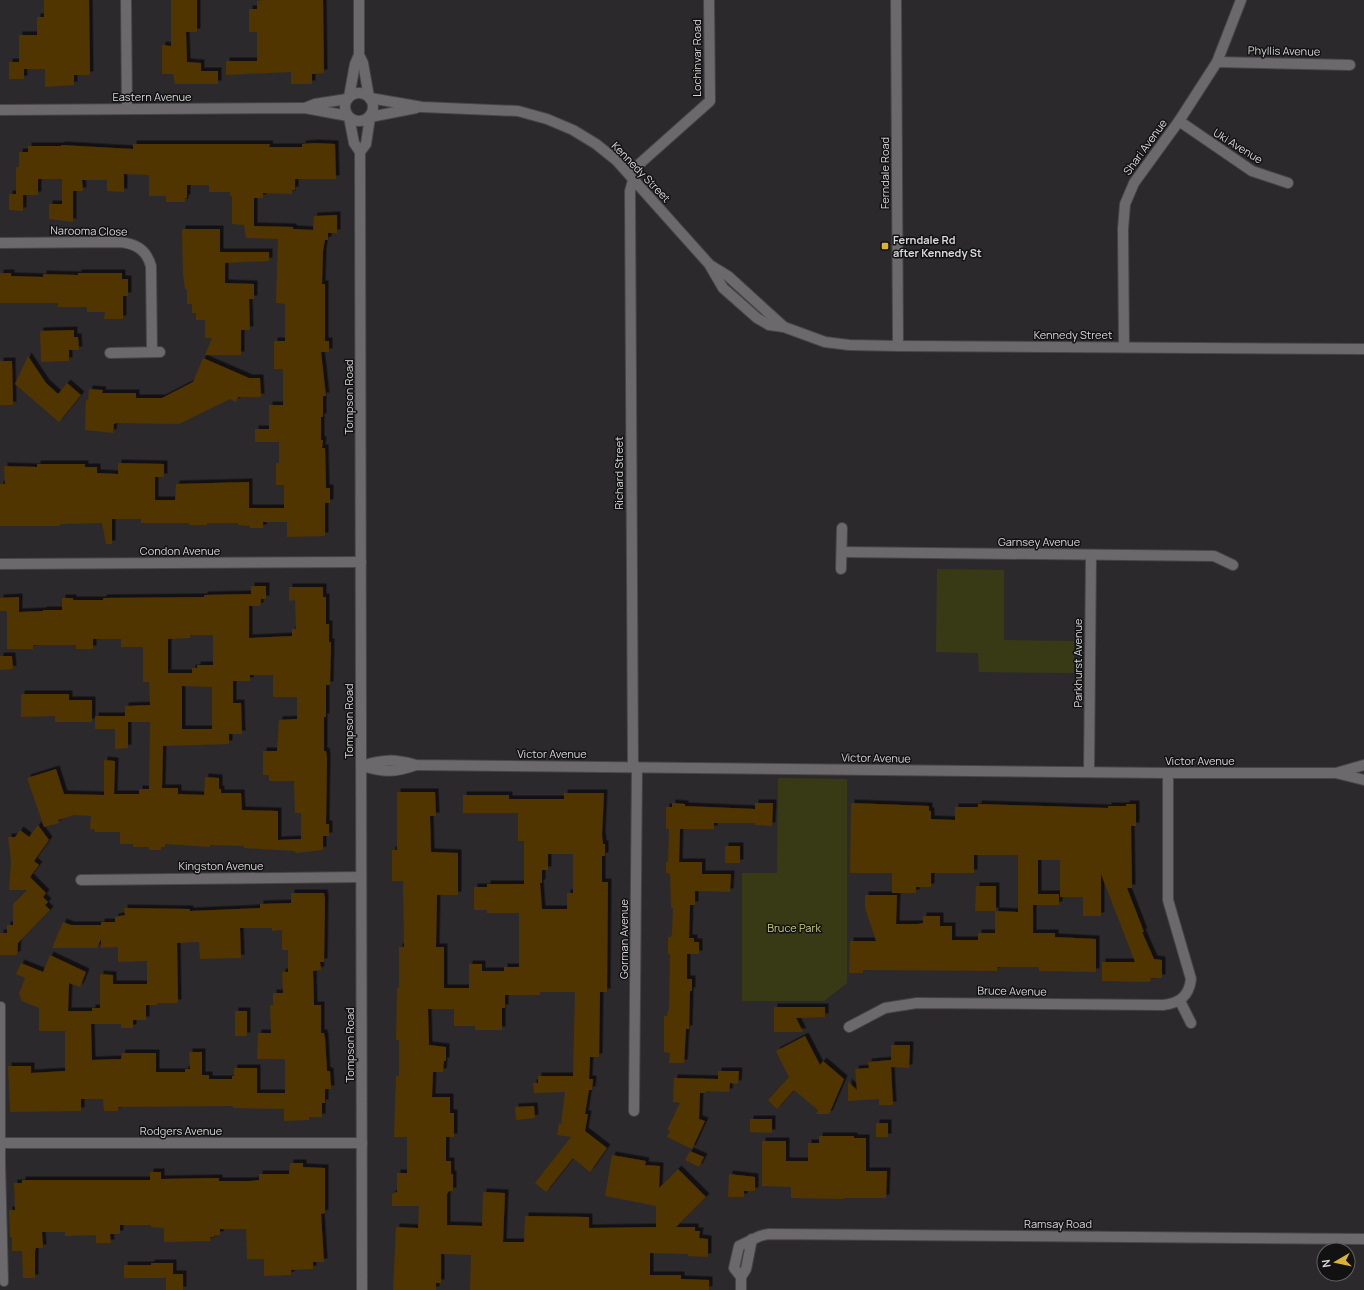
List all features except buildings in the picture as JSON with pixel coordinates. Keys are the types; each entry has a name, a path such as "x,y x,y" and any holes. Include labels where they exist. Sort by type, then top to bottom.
{"street":[{"path":"126,0 127,109"},
{"path":"359,0 359,55 363,63 370,97 374,107 370,117 359,122 348,116 345,110 354,64 359,55"},
{"name":"Lochinvar Road","path":"634,179 637,166 710,102 709,0"},
{"name":"Ferndale Road","path":"896,0 898,346"},
{"name":"Shari Avenue","path":"1124,347 1123,229 1125,204 1134,183 1179,121 1216,62 1241,0"},
{"name":"Phyllis Avenue","path":"1216,62 1350,65"},
{"path":"348,98 359,93 370,97"},
{"name":"Kennedy Street","path":"370,97 422,107 504,110 547,119 573,130 596,144 616,160 709,264 728,276 784,327 825,342 849,345 898,346 1364,349"},
{"name":"Eastern Avenue","path":"305,108 315,104 348,98"},
{"name":"Kennedy Street","path":"370,117 422,107"},
{"name":"Eastern Avenue","path":"0,110 305,108 348,116"},
{"name":"Tompson Road","path":"348,116 354,143 360,152 362,1290"},
{"name":"Tompson Road","path":"360,152 366,144 370,117"},
{"name":"Uki Avenue","path":"1179,121 1252,171 1288,183"},
{"name":"Richard Street","path":"634,179 630,192 635,767"},
{"name":"Narooma Close","path":"0,243 118,242 136,245 146,254 151,266 156,352 110,353"},
{"path":"841,569 842,528"},
{"name":"Garnsey Avenue","path":"842,552 1214,556 1233,565"},
{"name":"Parkhurst Avenue","path":"1089,772 1091,555"},
{"name":"Condon Avenue","path":"0,564 361,562"},
{"name":"Victor Avenue","path":"1336,773 1364,765"},
{"name":"Victor Avenue","path":"361,766 380,771 399,771 416,766 1168,773 1336,773 1364,780"},
{"name":"Gorman Avenue","path":"634,1111 635,767"},
{"path":"1168,773 1168,900 1191,979 1187,995 1180,1001 1191,1023"},
{"name":"Kingston Avenue","path":"81,880 361,877"},
{"name":"Bruce Avenue","path":"849,1027 874,1012 899,1004 938,1002 1163,1005 1180,1001"},
{"name":"Rodgers Avenue","path":"1,1144 362,1143"},
{"name":"Ramsay Road","path":"741,1290 741,1277 746,1269 752,1239 768,1234 1364,1239"}],"lane":[{"path":"2,1006 1,1144 4,1282"}],"green space":[{"path":"937,569 1004,570 1004,640 1074,641 1074,673 979,672 978,653 936,652"},
{"name":"Bruce Park","path":"778,778 847,779 847,983 824,1001 742,1001 742,873 777,873"}],"place":[{"name":"Ferndale Rd after Kennedy St","path":"885,246"}]}
